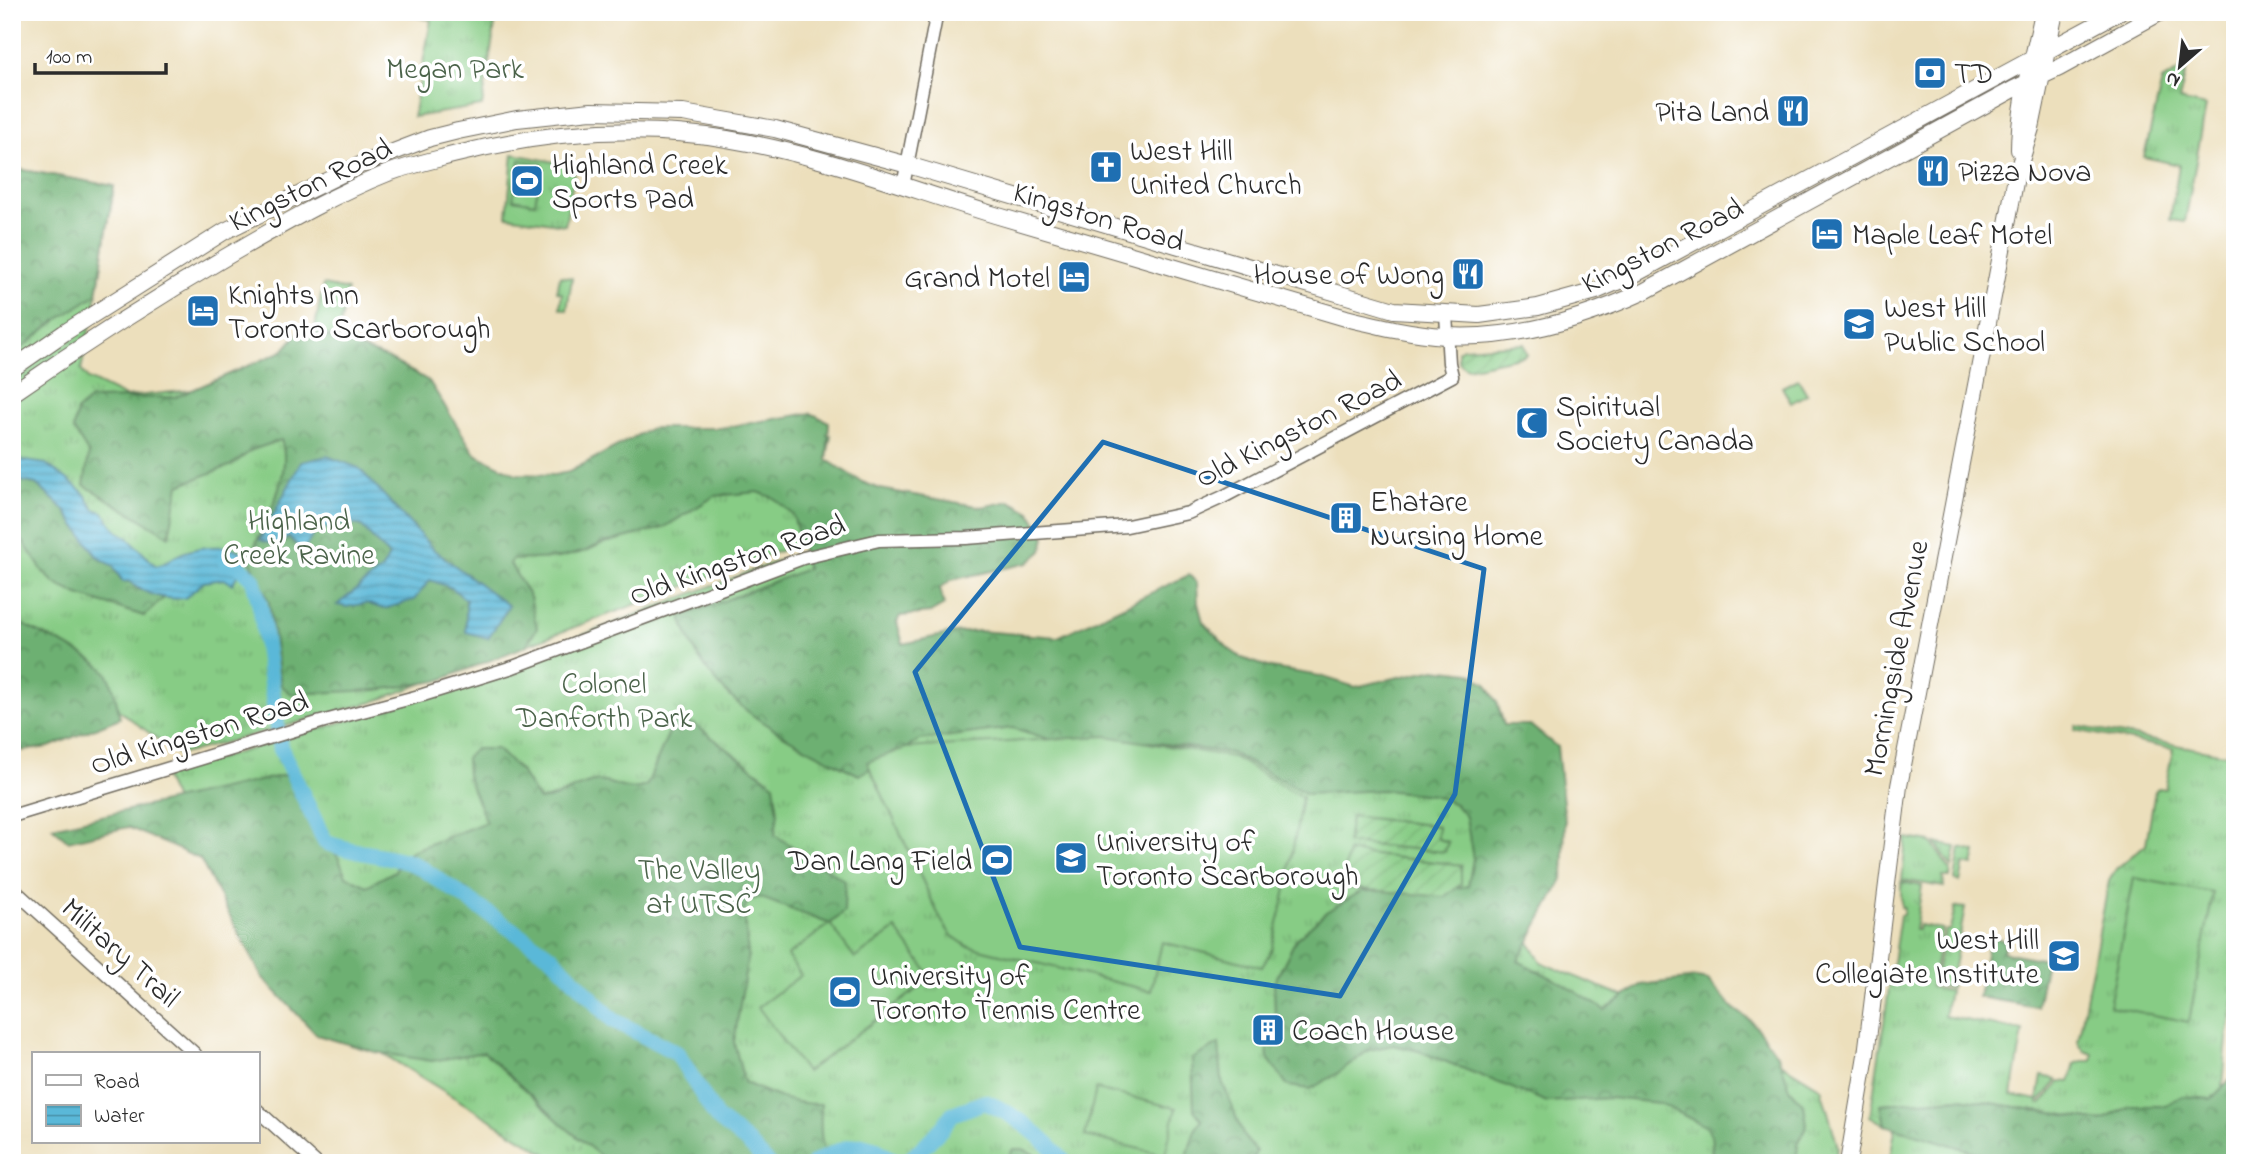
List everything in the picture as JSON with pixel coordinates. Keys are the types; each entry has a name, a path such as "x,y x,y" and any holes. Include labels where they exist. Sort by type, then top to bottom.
{"main road":[{"name":"Morningside Avenue","path":"1848,1163 1867,1055 1899,786 2018,166 2031,128 2043,76 2040,57 2043,12"},
{"name":"Morningside Avenue","path":"2018,166 2019,127 2028,83 2056,12"},
{"name":"Kingston Road","path":"16,366 225,231 362,164 430,138 517,119 562,113 682,113 775,129 908,165 1394,310 1479,315 1538,307 1596,291 1633,275 2119,12"},
{"name":"Kingston Road","path":"12,394 153,300 296,216 390,173 511,141 601,132 688,134 782,151 841,166 1346,318 1396,329 1448,336 1529,330 1615,305 1645,291 2161,12"}],"street":[{"path":"903,186 937,12"},
{"name":"Old Kingston Road","path":"12,816 233,748 513,667 803,558 879,540 966,538 1127,526 1188,513 1452,376 1446,314"},
{"name":"Military Trail","path":"12,888 193,1052"},
{"path":"259,1112 316,1163"}],"highlighted area":[{"path":"1103,442 1484,569 1455,794 1340,996 1020,947 915,672"}],"green space":[{"name":"Megan Park","path":"393,12 497,12 482,106 413,117 431,20"},
{"path":"2187,66 2179,100 2206,106 2185,222 2170,220 2179,165 2144,157 2162,81"},
{"path":"513,154 576,166 565,225 507,216"},
{"name":"Highland Creek Sports Pad","path":"520,160 542,164 535,203 513,199"},
{"name":"Highland Creek Ravine","path":"12,168 114,186 97,294 81,370 88,379 125,397 193,390 284,351 489,483 549,502 682,442 831,435 812,539 373,702 179,755 113,706 12,715"},
{"path":"12,168 114,186 97,294 53,323 12,356"},
{"path":"560,276 572,278 567,310 560,308 562,293 557,292"},
{"path":"323,285 347,290 338,338 314,333"},
{"path":"299,332 337,339 389,359 429,381 475,454 516,474 554,475 569,472 651,428 720,428 811,413 829,422 827,460 862,482 880,489 982,507 1010,501 1030,512 1045,537 1042,551 1028,563 951,580 940,588 944,605 930,613 900,616 897,622 903,644 952,633 979,631 1058,637 1189,575 1197,583 1203,622 1229,649 1242,658 1271,668 1320,676 1355,687 1435,669 1470,673 1486,684 1497,702 1504,725 1530,725 1557,747 1565,822 1563,879 1518,961 1562,983 1605,1010 1641,985 1696,978 1708,980 1733,1008 1751,1021 1778,1055 1790,1089 1804,1105 1807,1124 1798,1144 1796,1163 1710,1163 1713,1140 1707,1127 1659,1103 1610,1098 1547,1102 1419,1051 1393,1045 1369,1050 1335,1075 1310,1089 1288,1086 1268,1058 1267,1047 1275,1018 1274,983 1296,939 1326,912 1362,891 1451,889 1468,886 1473,859 1466,817 1455,804 1433,795 1382,790 1307,794 1231,753 1150,742 1081,749 1013,728 920,740 859,775 776,731 729,695 693,647 681,617 807,569 793,515 774,498 758,492 715,496 663,528 601,544 586,551 559,558 512,560 510,564 530,597 537,628 526,646 438,681 378,690 291,694 281,685 269,602 249,558 269,516 280,484 284,454 281,440 252,450 232,465 179,485 169,536 84,485 89,454 73,429 77,411 90,399 176,397 283,351"},
{"path":"1524,344 1527,354 1524,356 1467,368 1458,362 1458,351 1463,348"},
{"path":"1798,379 1807,394 1791,403 1782,387"},
{"path":"12,479 36,484 64,509 97,556 113,566 123,582 129,581 138,589 165,597 144,616 78,595 56,584 44,573 12,525"},
{"name":"The Valley at UTSC","path":"814,547 852,655 1469,713 1520,928 1542,963 1769,1056 1821,1088 1838,1147 1835,1163 561,1163 276,988 225,907 163,775 396,706"},
{"path":"12,619 79,652 102,668 112,685 120,718 49,747 12,752"},
{"path":"673,722 694,724 774,784 778,812 775,835 845,881 844,912 830,924 759,897 748,901 744,911 748,955 734,1042 744,1082 781,1098 821,1104 823,1143 835,1163 609,1163 565,1127 484,1052 432,1061 375,1052 317,1035 262,977 200,859 128,827 68,841 52,827 285,775 338,857 346,876 367,886 395,871 400,861 414,850 486,822 467,775 466,758 475,749 497,749 520,771 539,800 600,781 632,789 647,785"},
{"path":"2076,726 2235,756 2235,997 2227,1039 2223,1086 2235,1084 2235,1163 1889,1163 1898,1113 2099,1138 2164,1106 2130,1106 2102,1121 1960,1098 1882,1104 1885,1125 1870,1116 1900,915 1903,915 1904,908 1901,907 1901,882 1922,886 1915,930 1918,930 1919,925 1942,929 1931,987 1949,991 1944,1016 2023,1031 2012,1095 2038,1100 2042,1076 2057,1079 2038,1103 2041,1104 2059,1081 2070,1082 2075,1064 2092,1061 2093,1054 2084,1051 2078,1041 2109,881 2116,869 2146,844 2155,791 2158,788 2165,789 2173,749 2075,730"},
{"path":"1106,736 1233,757 1302,797 1285,894 1272,949 1262,967 1162,942 1151,991 967,946 951,935 941,920 867,762 906,748"},
{"path":"1351,816 1438,826 1438,839 1448,842 1445,852 1347,843"},
{"path":"1906,838 1931,842 1951,871 1950,877 1943,877 1944,887 1902,880"},
{"path":"1935,843 1956,847 1952,867"},
{"path":"1960,848 1976,852 1973,865 1964,864 1960,882 1955,880"},
{"path":"1348,852 1461,865 1461,884 1444,897 1341,887"},
{"path":"2134,878 2213,893 2189,1022 2109,1006"},
{"path":"1955,907 1965,908 1950,988 1934,984 1945,930 1950,930"},
{"name":"University of Toronto Tennis Centre","path":"830,924 855,958 896,929 932,978 806,1072 758,1007 801,975 787,956"},
{"path":"1989,937 2005,940 2003,952 2046,960 2037,1007 1978,997"},
{"path":"1219,1044 1222,1081 1244,1137 1256,1151 1252,1163 1185,1163 1195,1130 1202,1120 1194,1110 1192,1059"},
{"path":"2229,1081 2235,1084 2235,1163 2012,1163 1885,1125 1881,1104 1961,1098 2101,1121 2130,1106 2164,1106 2182,1096 2211,1099"},
{"path":"1096,1089 1176,1108 1165,1155 1085,1136"},
{"path":"1013,1149 1023,1149 1053,1163 1005,1163"}],"water":[{"path":"327,456 359,468 434,550 509,606 488,638 466,632 466,600 452,588 430,580 414,600 384,609 366,603 347,607 337,605 382,569 389,556 360,525 337,524 315,532 303,551 289,537 275,545 260,540 301,462"},
{"path":"12,459 46,464 67,479 84,493 94,509 103,512 117,531 127,537 156,566 181,553 210,547 236,549 249,558 232,584 224,579 204,582 185,598 148,593 129,581 123,582 113,566 97,556 64,509 36,484 12,479"}],"waterway":[{"path":"225,560 238,565 253,579 261,610 280,747 325,842 420,867 552,957 613,1020 677,1053 716,1117 748,1143 767,1163"},
{"path":"899,1163 911,1159 943,1127 952,1114 985,1102 1029,1128 1065,1163"},
{"path":"814,1163 843,1149 858,1146 873,1148 897,1163"}],"place":[{"name":"TD","path":"1930,73"},
{"name":"Pita Land","path":"1793,111"},
{"name":"West Hill United Church","path":"1106,167"},
{"name":"Pizza Nova","path":"1933,171"},
{"name":"Highland Creek Sports Pad","path":"527,181"},
{"name":"Maple Leaf Motel","path":"1827,234"},
{"name":"House of Wong","path":"1468,274"},
{"name":"Grand Motel","path":"1074,277"},
{"name":"Knights Inn Toronto Scarborough","path":"203,311"},
{"name":"West Hill Public School","path":"1859,324"},
{"name":"Spiritual Society Canada","path":"1532,423"},
{"name":"Ehatare Nursing Home","path":"1346,518"},
{"name":"University of Toronto Scarborough","path":"1071,858"},
{"name":"Dan Lang Field","path":"997,860"},
{"name":"West Hill Collegiate Institute","path":"2064,956"},
{"name":"University of Toronto Tennis Centre","path":"845,992"},
{"name":"Coach House","path":"1268,1030"}],"park label":[{"name":"Colonel Danforth Park","path":"604,700"}]}
